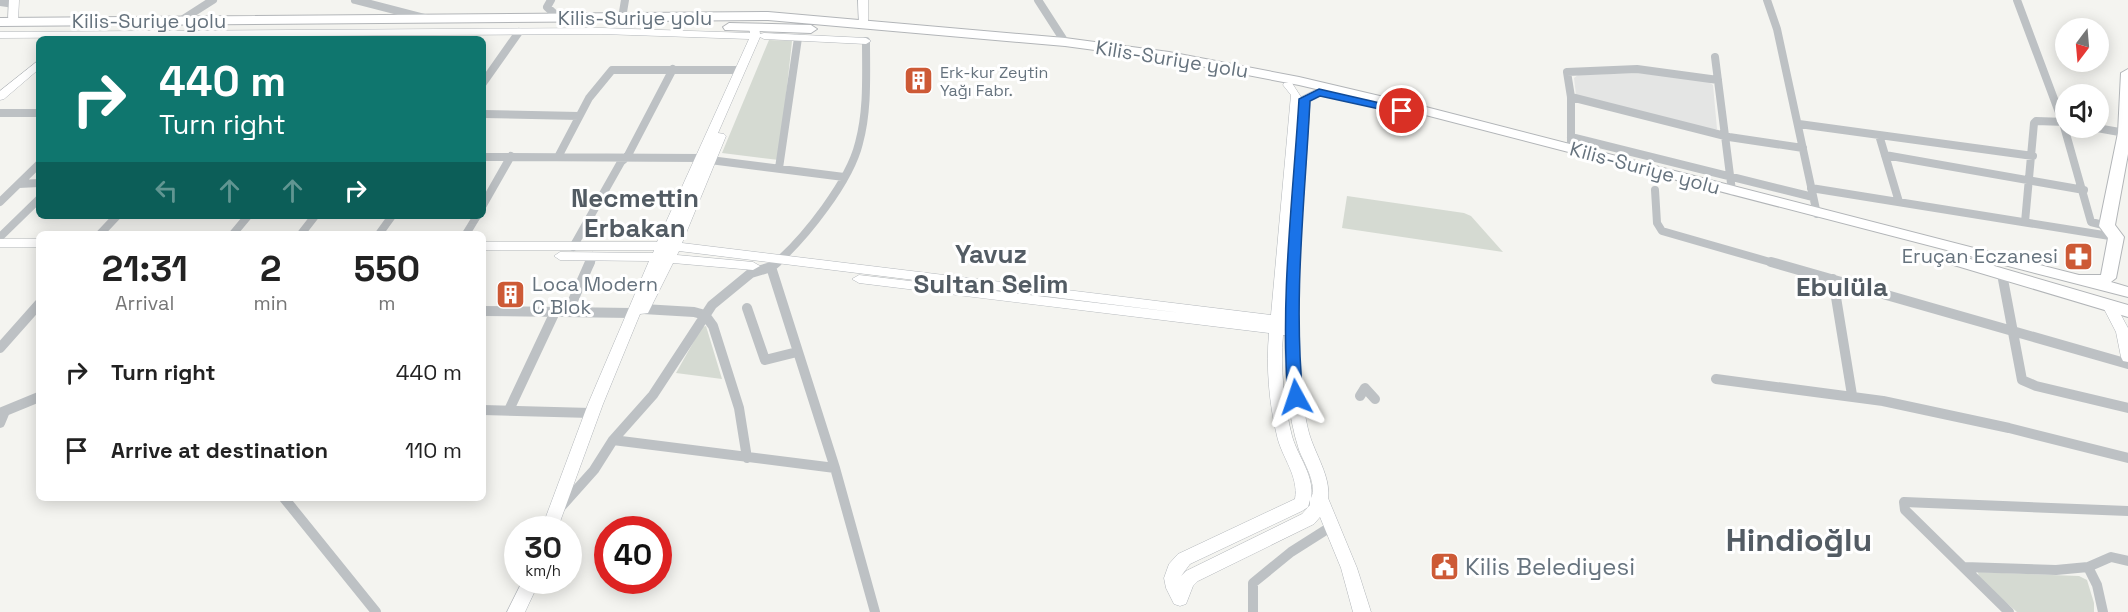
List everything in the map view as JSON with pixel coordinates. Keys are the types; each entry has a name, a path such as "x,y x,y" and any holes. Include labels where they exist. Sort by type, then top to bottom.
{"highway":[{"name":"Kilis-Suriye yolu","path":"6,22 622,18 763,28 864,24 1065,42 1169,56 1299,81 1571,143 1732,191 2079,280 2107,283 2128,292"},
{"path":"0,29 75,35 102,27 662,24 864,30 1004,42 1288,85 1319,92 1520,141 2128,310"},
{"path":"2109,305 2107,283 2109,233 2125,133 2128,73"}],"street":[{"path":"180,21 213,0"},
{"path":"355,0 430,19"},
{"path":"551,0 547,7 559,18"},
{"path":"622,18 625,0"},
{"path":"863,0 864,24"},
{"path":"1038,0 1065,42"},
{"path":"1767,0 1777,29 1817,213"},
{"path":"2017,0 2055,99"},
{"path":"0,2 14,2 6,22"},
{"path":"706,159 740,70 763,28"},
{"path":"553,516 591,413 665,252 763,28"},
{"path":"281,36 763,28 798,38 866,40 865,110 859,145 836,192 790,250 774,264 751,273 712,305 653,394 613,440 594,470 557,516"},
{"path":"486,78 519,32"},
{"path":"0,35 140,36"},
{"path":"779,168 798,38"},
{"path":"1715,57 1732,191"},
{"path":"0,97 36,66"},
{"path":"573,247 621,162 627,157 673,69"},
{"path":"1718,80 1637,69 1567,72 1571,97 1571,143 1812,192 1899,202 2109,233"},
{"path":"558,157 579,116 605,75 612,70 740,70"},
{"path":"0,106 36,76"},
{"path":"1288,85 1296,95 1277,325 1278,400 1285,438 1305,487 1304,496 1302,502 1296,506 1184,559 1171,574 1172,585 1180,599 1186,582 1192,576 1308,519 1315,514 1321,500"},
{"path":"1319,92 1305,99 1292,360 1298,416 1321,488 1321,500 1349,568 1362,612"},
{"path":"1571,97 1725,136 1803,148"},
{"path":"0,113 36,113"},
{"path":"486,114 579,116"},
{"path":"2025,222 2027,178 2033,156 2034,123 2036,121 2055,122"},
{"path":"1798,124 2033,156"},
{"path":"2109,130 2125,133"},
{"path":"1879,135 1899,202"},
{"path":"2069,138 2091,222 2109,233"},
{"path":"1885,155 2027,178 2084,190"},
{"path":"486,200 511,156"},
{"path":"486,157 706,159 844,177"},
{"path":"0,202 36,167"},
{"path":"19,184 36,183"},
{"path":"1655,190 1657,223 1662,231 2128,364"},
{"path":"0,237 36,202"},
{"path":"103,231 114,219"},
{"path":"236,231 246,219"},
{"path":"0,243 36,243"},
{"path":"486,246 573,247 665,252 1293,326"},
{"path":"0,252 36,252"},
{"path":"486,255 593,256 665,252"},
{"path":"568,312 593,256"},
{"path":"774,264 796,352 835,468 875,612"},
{"path":"2002,274 2022,380 2026,383 2128,408"},
{"path":"1833,279 1852,395"},
{"path":"2109,305 2121,326 2128,357"},
{"path":"747,308 765,360 796,352"},
{"path":"0,348 36,309"},
{"path":"486,311 694,312 705,315 712,326 739,408 747,458"},
{"path":"576,450 593,424 637,311"},
{"path":"509,410 555,312"},
{"path":"1716,379 1852,395 2009,428 2128,458"},
{"path":"1360,396 1365,388 1376,399"},
{"path":"0,423 2,412 36,398"},
{"path":"486,410 591,413"},
{"path":"613,440 658,443 747,458 835,468"},
{"path":"1304,496 1321,500"},
{"path":"286,501 376,612"},
{"path":"2009,612 1905,510 1904,502 2128,511"},
{"path":"1253,612 1254,583 1279,566 1293,551 1321,537 1332,526"},
{"path":"1964,567 2056,570 2088,567 2111,557 2128,561"},
{"path":"2088,567 2097,585 2103,612"},
{"path":"519,612 526,594"}],"shaded area":[{"path":"769,40 792,41 779,160 722,153"},
{"path":"1639,73 1707,81 1713,85 1717,129 1713,130 1576,95 1574,78 1578,75"},
{"path":"1347,196 1464,213 1471,216 1503,252 1342,228"},
{"path":"706,326 722,379 676,373 702,327"},
{"path":"1978,572 2079,576 2087,580 2094,603 2094,612 2017,612 1979,579"}],"place":[{"name":"Erk-kur Zeytin Yağı Fabr.","path":"919,81"},
{"name":"Eruçan Eczanesi","path":"2079,256"},
{"name":"Loca Modern C Blok","path":"511,295"},
{"name":"Kilis Belediyesi","path":"1444,566"}],"district":[{"name":"Necmettin Erbakan","path":"635,212"},
{"name":"Yavuz Sultan Selim","path":"991,269"},
{"name":"Ebulüla","path":"1842,287"},
{"name":"Hindioğlu","path":"1799,540"}],"route":[{"path":"1296,397 1292,360 1293,296 1305,99 1319,92 1402,111"}]}
